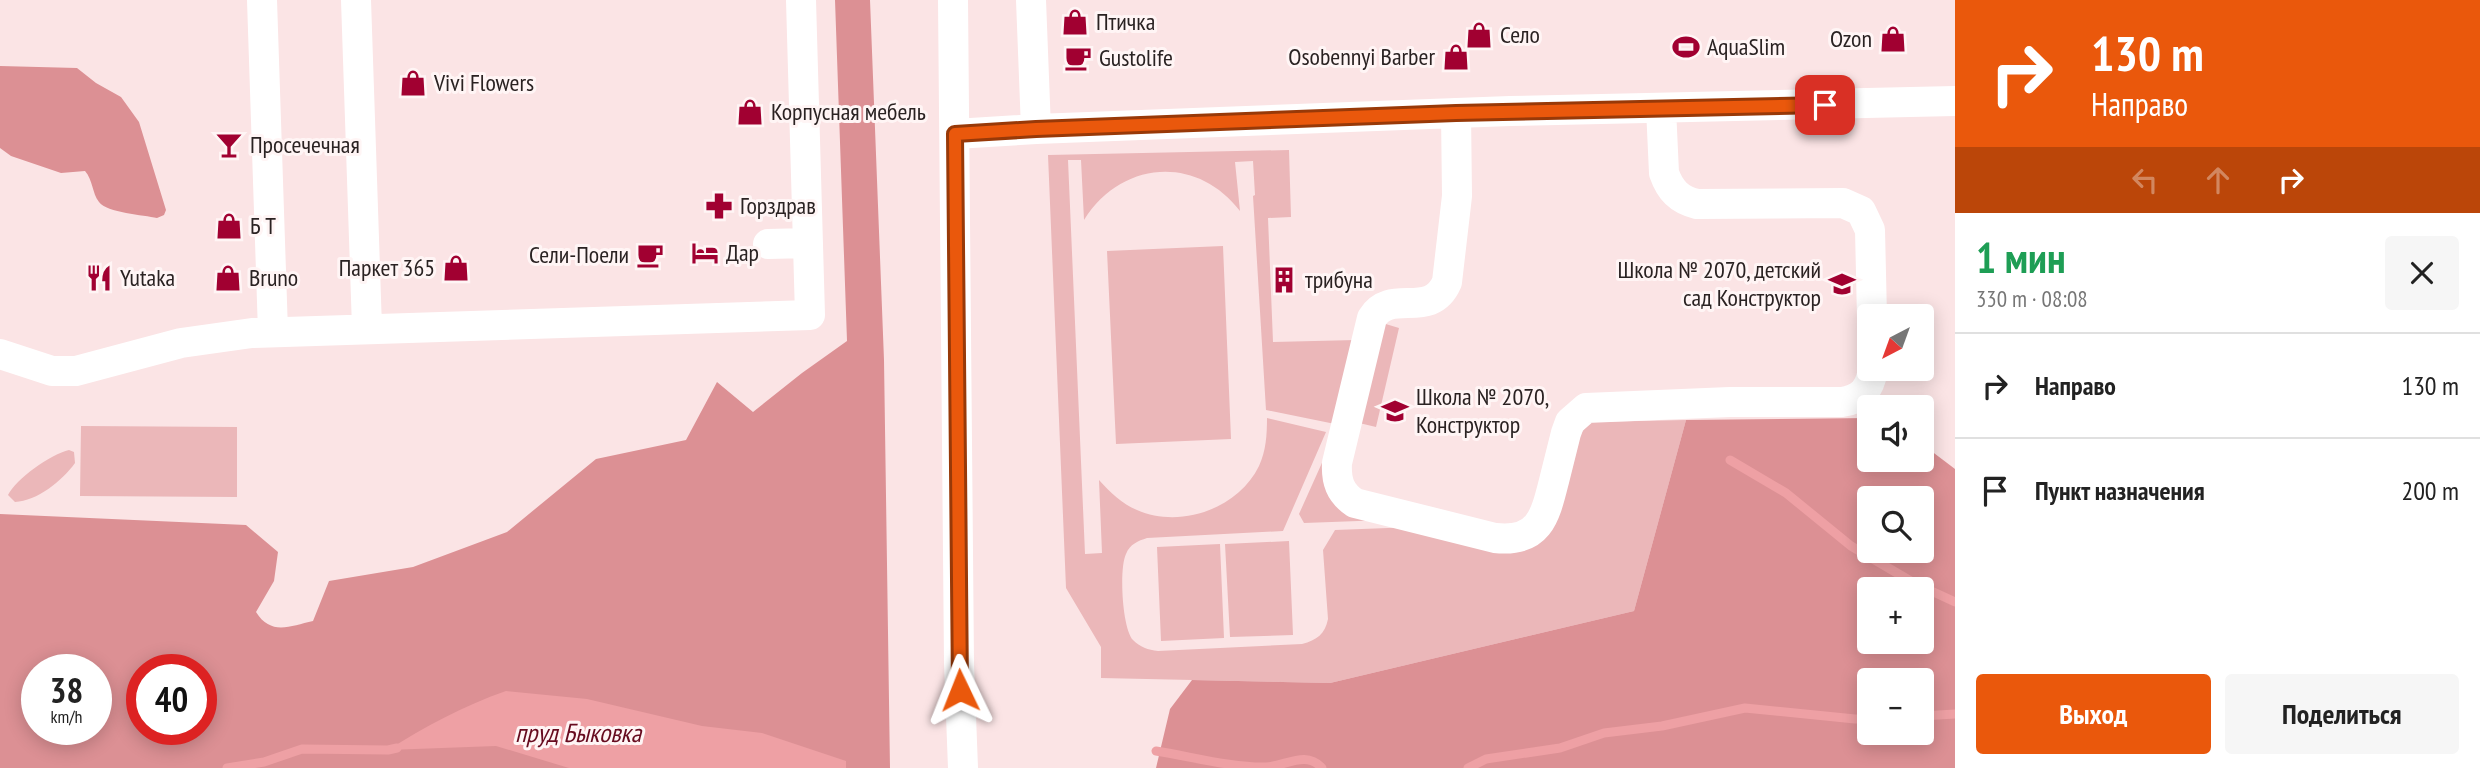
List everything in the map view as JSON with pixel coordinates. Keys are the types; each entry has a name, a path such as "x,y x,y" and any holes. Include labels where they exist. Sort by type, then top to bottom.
{"street":[{"path":"262,0 273,332"},
{"path":"356,0 367,328"},
{"path":"0,354 51,371 76,371 209,337 273,332 810,315 801,0"},
{"path":"953,0 959,663 963,768"},
{"path":"1031,0 1036,129"},
{"path":"955,134 1456,113 1955,101"},
{"path":"1661,108 1664,173 1667,183 1679,198 1697,204 1843,203 1861,211 1870,230 1872,304"},
{"path":"1456,113 1457,196 1447,282 1440,294 1431,301 1391,303 1376,311 1372,318 1337,463 1339,485 1343,493 1355,503 1495,538 1513,539 1531,532 1544,517 1566,433 1576,414 1586,408 1730,402 1842,402 1858,398 1870,382"},
{"path":"768,251 809,250"}],"shaded area":[{"path":"835,0 870,0 884,360 890,768 0,768 0,514 246,525 278,552 274,581 256,612 268,624 289,627 313,621 329,581 413,567 507,532 596,459 686,440 717,382 753,412 847,341"},
{"path":"0,66 77,68 121,97 139,122 166,210 164,215 157,218 110,209 99,202 85,171 61,173 11,156 0,148"},
{"path":"1289,150 1291,217 1268,218 1273,342 1356,340 1335,424 1266,410 1253,161 1235,162 1240,211 1222,193 1202,180 1181,173 1159,172 1138,176 1118,186 1100,200 1084,220 1081,160 1068,160 1085,554 1102,553 1099,480 1121,501 1137,510 1171,517 1189,516 1223,504 1249,481 1263,455 1267,418 1326,432 1283,531 1147,538 1130,548 1124,561 1122,584 1126,623 1133,640 1144,648 1158,651 1302,644 1316,638 1327,624 1323,550 1335,530 1415,527 1507,548 1586,426 1592,422 1686,420 1634,611 1330,683 1101,678 1101,647 1066,588 1048,155"},
{"path":"1223,246 1231,439 1116,444 1107,251"},
{"path":"1379,322 1399,328 1376,427 1355,422"},
{"path":"1857,418 1857,472 1934,472 1934,453 1955,469 1955,768 1156,768 1170,709 1192,680 1330,683 1634,611 1686,420"},
{"path":"81,426 237,427 237,497 80,496"},
{"path":"1330,445 1326,463 1386,520 1304,523 1299,514"},
{"path":"69,450 74,452 75,463 48,489 23,501 15,502 8,495 18,482 35,468 53,456"},
{"path":"1289,541 1293,635 1230,637 1225,544"},
{"path":"1220,544 1224,638 1161,641 1157,547"}],"water":[{"name":"пруд Быковка","path":"506,691 587,699 702,726 762,733 846,761 846,768 569,768 496,746 388,750 445,717"}],"waterway":[{"path":"1730,460 1786,493 1851,546 1914,583 1955,602"},
{"path":"1468,768 1486,759 1560,748 1604,733 1662,726 1745,708 1857,719"},
{"path":"1934,715 1955,714"},
{"path":"227,768 264,762 302,749 397,748"},
{"path":"1156,751 1253,767 1309,760 1322,768"}],"place":[{"name":"Птичка","path":"1075,22"},
{"name":"Село","path":"1479,35"},
{"name":"Ozon","path":"1893,39"},
{"name":"AquaSlim","path":"1686,47"},
{"name":"Osobennyi Barber","path":"1456,57"},
{"name":"Gustolife","path":"1078,58"},
{"name":"Vivi Flowers","path":"413,83"},
{"name":"Корпусная мебель","path":"750,112"},
{"name":"Просечечная","path":"229,145"},
{"name":"Горздрав","path":"719,206"},
{"name":"Б Т","path":"229,226"},
{"name":"Дар","path":"705,253"},
{"name":"Сели-Поели","path":"650,255"},
{"name":"Паркет 365","path":"456,268"},
{"name":"Yutaka","path":"99,278"},
{"name":"Bruno","path":"228,278"},
{"name":"трибуна","path":"1284,280"},
{"name":"Школа № 2070, детский сад Конструктор","path":"1842,284"},
{"name":"Школа № 2070, Конструктор","path":"1395,411"}],"route":[{"path":"960,690 955,134 1456,113 1825,105"}]}
